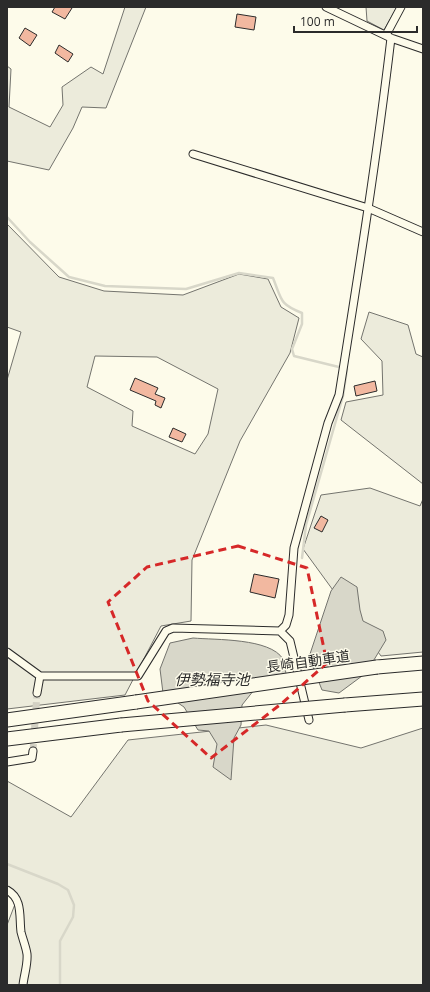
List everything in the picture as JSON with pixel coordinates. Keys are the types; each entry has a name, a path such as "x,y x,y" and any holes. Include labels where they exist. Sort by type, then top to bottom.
{"highway":[{"name":"長崎自動車道","path":"7,720 377,667 423,663"},
{"path":"7,739 121,725 423,699"}],"street":[{"path":"326,7 388,36 423,49"},
{"path":"280,631 286,624 289,615 294,548 328,423 339,395 385,89 388,36 401,7"},
{"path":"193,154 368,208 423,232"},
{"path":"7,652 40,676 138,676 166,631 173,628 280,631 290,641 309,720"},
{"path":"37,693 40,676"},
{"path":"7,762 32,758 33,751"},
{"path":"7,890 15,897 19,905 22,933 27,954 23,985"}],"highlighted area":[{"path":"238,546 307,568 327,663 281,704 211,758 148,701 108,602 147,567"}],"shaded area":[{"path":"125,7 146,7 106,108 82,107 73,128 49,170 7,161 7,66 11,69 9,107 50,127 63,105 62,87 91,67 103,74"},
{"path":"366,7 397,7 384,30 367,21"},
{"path":"7,224 59,277 104,291 183,295 239,274 268,279 281,307 299,318 290,353 240,441 192,560 191,621 161,626 125,695 7,709 7,380 21,332 7,327","holes":["95,356 157,357 218,389 208,434 195,454 132,426 133,411 87,387"]},
{"path":"369,312 408,325 416,354 423,357 423,484 341,420 346,402 383,395 382,361 361,339"},
{"path":"370,488 420,506 423,499 423,652 381,656 303,549 321,495"},
{"path":"266,725 361,748 423,728 423,985 7,985 7,925 17,899 7,891 7,781 71,817 128,740"}],"water":[{"path":"341,577 357,587 363,621 383,631 386,640 366,673 339,693 322,690 309,657 331,591"},
{"name":"伊勢福寺池","path":"193,638 242,641 267,647 276,652 285,662 286,674 254,690 242,705 241,725 234,738 231,780 213,767 217,744 209,731 198,730 184,707 163,693 160,669 170,643"}],"building":[{"path":"55,7 72,8 65,19 52,12"},
{"path":"237,14 256,17 254,30 235,27"},
{"path":"25,28 37,35 30,46 19,38"},
{"path":"59,45 73,54 68,62 55,53"},
{"path":"135,378 158,388 155,394 165,398 161,408 155,405 156,401 130,390"},
{"path":"375,381 377,391 356,396 354,386"},
{"path":"173,428 186,434 182,442 169,437"},
{"path":"321,516 328,520 322,532 314,528"},
{"path":"254,574 279,579 275,598 250,592"}],"waterway":[{"path":"7,217 30,242 69,277 105,286 186,289 239,273 273,278 285,304 302,313 302,324 292,349 294,356 347,369 343,396 306,525 302,558"},
{"path":"7,864 58,884 68,890 74,905 73,917 60,941 60,985"}],"tunnel":[{"path":"33,751 37,693"}]}
